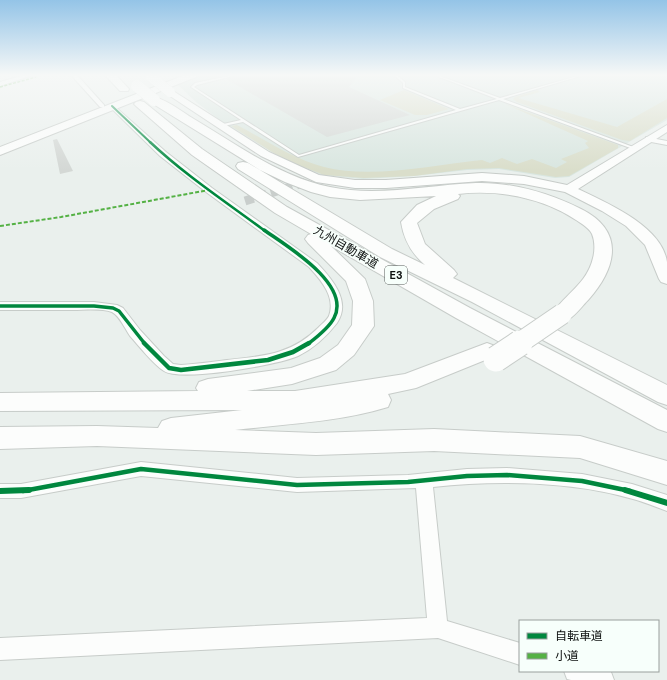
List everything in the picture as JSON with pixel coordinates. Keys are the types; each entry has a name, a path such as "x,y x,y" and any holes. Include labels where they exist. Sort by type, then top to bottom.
{"highway":[{"name":"九州自動車道","path":"159,107 197,152 281,210 463,313 667,422"},
{"name":"九州自動車道","path":"165,107 224,154 386,253 479,298 667,396"},
{"path":"97,436 348,407 416,391 491,355 556,311 592,282 602,260 604,243 597,230 580,215 555,203 535,196 484,188 386,195 331,192 302,185 270,170 169,107"},
{"path":"479,298 456,282 420,251 412,239 409,222 417,212 426,206 446,198 462,194 490,193 526,199 548,206 567,216 578,226 586,237 589,243 589,254 584,271 556,303 556,311"},
{"path":"108,401 292,376 328,364 346,350 363,326 363,300 355,279 331,253 281,210"},
{"path":"0,402 295,400 408,382 491,355"},
{"path":"0,438 97,436 316,444 434,440 580,447 667,473"}],"main road":[{"path":"0,144 105,107"},
{"path":"0,151 105,107"}],"street":[{"path":"0,306 94,306 113,308 119,311 136,333 169,368 182,370 259,363 291,354 306,347 319,336 335,316 336,296 327,279 313,265 209,190 163,154 108,107"},
{"path":"178,107 220,126 311,180 355,184 386,184 482,177 524,180 569,189 607,208 631,223 652,243 667,279"},
{"path":"569,189 667,128"},
{"path":"649,139 667,143"},
{"path":"232,206 245,201"},
{"path":"0,491 21,491 94,476 141,469 297,485 424,480 467,476 530,476 582,481 632,491 667,503"},
{"path":"424,480 438,628"},
{"path":"0,649 438,628 519,654"},
{"path":"578,672 603,680"}],"lane":[{"path":"222,107 298,156 470,107"},
{"path":"451,107 459,110"},
{"path":"523,107 634,148"},
{"path":"220,126 243,120"}],"shaded area":[{"path":"202,107 667,107 667,120 569,177 555,178 499,169 467,170 414,176 363,179 322,175 283,159 221,121"}],"green space":[{"path":"396,107 444,107 449,109 427,115 415,115"},
{"path":"511,107 618,145 618,148 569,176 556,177 499,168 467,169 414,176 364,178 324,175 283,159 231,126 237,125 290,154 312,163 324,167 362,172 403,170 482,160 490,163 502,158 517,164 532,159 556,168 567,162 561,159 589,148 585,143 588,141"},
{"path":"530,107 548,107 617,127 653,107 667,107 667,118 630,141 622,140"}],"building":[{"path":"274,107 392,107 410,115 327,137"},
{"path":"57,139 73,171 60,174 53,140"}],"tunnel":[{"path":"245,201 306,182"}],"marked path":[{"path":"0,226 61,217 209,190"}],"cycle path":[{"path":"0,306 94,306 113,308 119,311 135,333 159,359 169,368 181,370 255,362 281,357 305,346 316,338 334,318 336,308 334,294 323,276 313,265 209,190 163,154 113,107"},
{"path":"0,491 21,491 141,469 297,485 408,482 467,476 507,475 582,481 632,491 667,503"}]}
